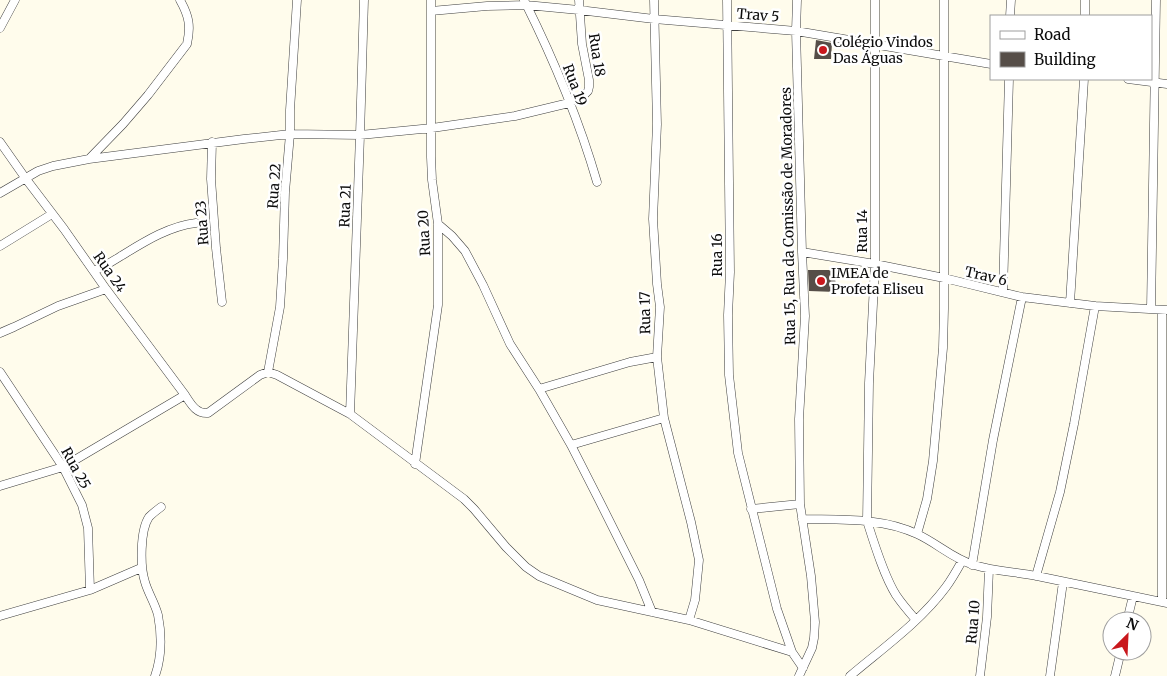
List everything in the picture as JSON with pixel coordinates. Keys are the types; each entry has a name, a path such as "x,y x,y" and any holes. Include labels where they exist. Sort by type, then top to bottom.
{"street":[{"path":"0,28 15,0"},
{"path":"89,159 148,95 187,44 189,23 180,0"},
{"name":"Rua 22","path":"268,372 280,307 297,0"},
{"name":"Rua 21","path":"350,414 364,0"},
{"name":"Rua 20","path":"415,464 438,305 438,224 432,180 431,0"},
{"name":"Rua 18","path":"569,103 585,94 589,87 582,44 579,0"},
{"name":"Rua 17","path":"654,0 657,124 653,219 660,307 657,358 664,418 699,560 695,600 689,620"},
{"name":"Rua 16","path":"727,0 730,262 728,315 729,375 738,453 751,509 776,609 801,672"},
{"name":"Rua 15, Rua da Comissão de Moradores","path":"797,0 796,32 805,316 799,419 800,504 811,576 815,622 812,648 801,672"},
{"name":"Rua 14","path":"874,0 875,264 869,383 868,521 883,568 895,594 916,620"},
{"path":"917,534 927,499 943,348 944,0"},
{"path":"1010,15 1011,0"},
{"path":"1085,0 1085,15"},
{"path":"1152,309 1156,0"},
{"name":"Trav 5","path":"431,11 525,3 654,19 796,32 990,64"},
{"name":"Rua 19","path":"525,3 557,72 589,153 597,182"},
{"path":"1003,292 1009,80"},
{"path":"1070,303 1084,80"},
{"path":"1137,80 1167,84"},
{"path":"0,194 38,171 89,159 212,142 290,134 360,135 432,128 515,116 569,103"},
{"name":"Rua 24","path":"0,142 196,410 202,414 208,413 260,375 268,372"},
{"name":"Rua 23","path":"212,142 211,179 222,302"},
{"path":"0,246 52,214"},
{"path":"94,272 144,242 174,228 196,222"},
{"path":"438,224 466,251 510,344 539,389 620,542 652,612"},
{"name":"Trav 6","path":"802,252 944,278 1022,297 1094,306 1164,310"},
{"path":"0,333 58,306 106,289"},
{"path":"972,565 993,440 1022,297"},
{"path":"1036,576 1060,492 1074,424 1094,306"},
{"path":"802,519 883,523 917,534 972,565 1164,602 1164,310"},
{"path":"539,389 630,362 657,358"},
{"name":"Rua 25","path":"0,372 63,467 82,505 88,528 90,590"},
{"path":"268,372 350,414 464,499 511,552 526,567 539,576 597,600 689,620 792,652"},
{"path":"0,486 63,467 184,396"},
{"path":"570,445 664,418"},
{"path":"751,509 800,504"},
{"path":"155,676 161,654 161,631 157,612 145,583 142,568 143,530 149,518 161,507"},
{"path":"850,676 932,605 947,586 962,561"},
{"path":"0,616 90,590 142,568"},
{"name":"Rua 10","path":"980,676 987,617 989,569"},
{"path":"1050,676 1063,582"},
{"path":"1129,611 1132,596"},
{"path":"1116,676 1119,661"}],"building":[{"name":"Colégio Vindos Das Águas","path":"816,40 832,43 831,59 814,59"},
{"name":"IMEA de Profeta Eliseu","path":"808,270 835,270 836,292 809,291"}],"place":[{"name":"Colégio Vindos Das Águas","path":"823,50"},
{"name":"IMEA de Profeta Eliseu","path":"821,281"}]}
